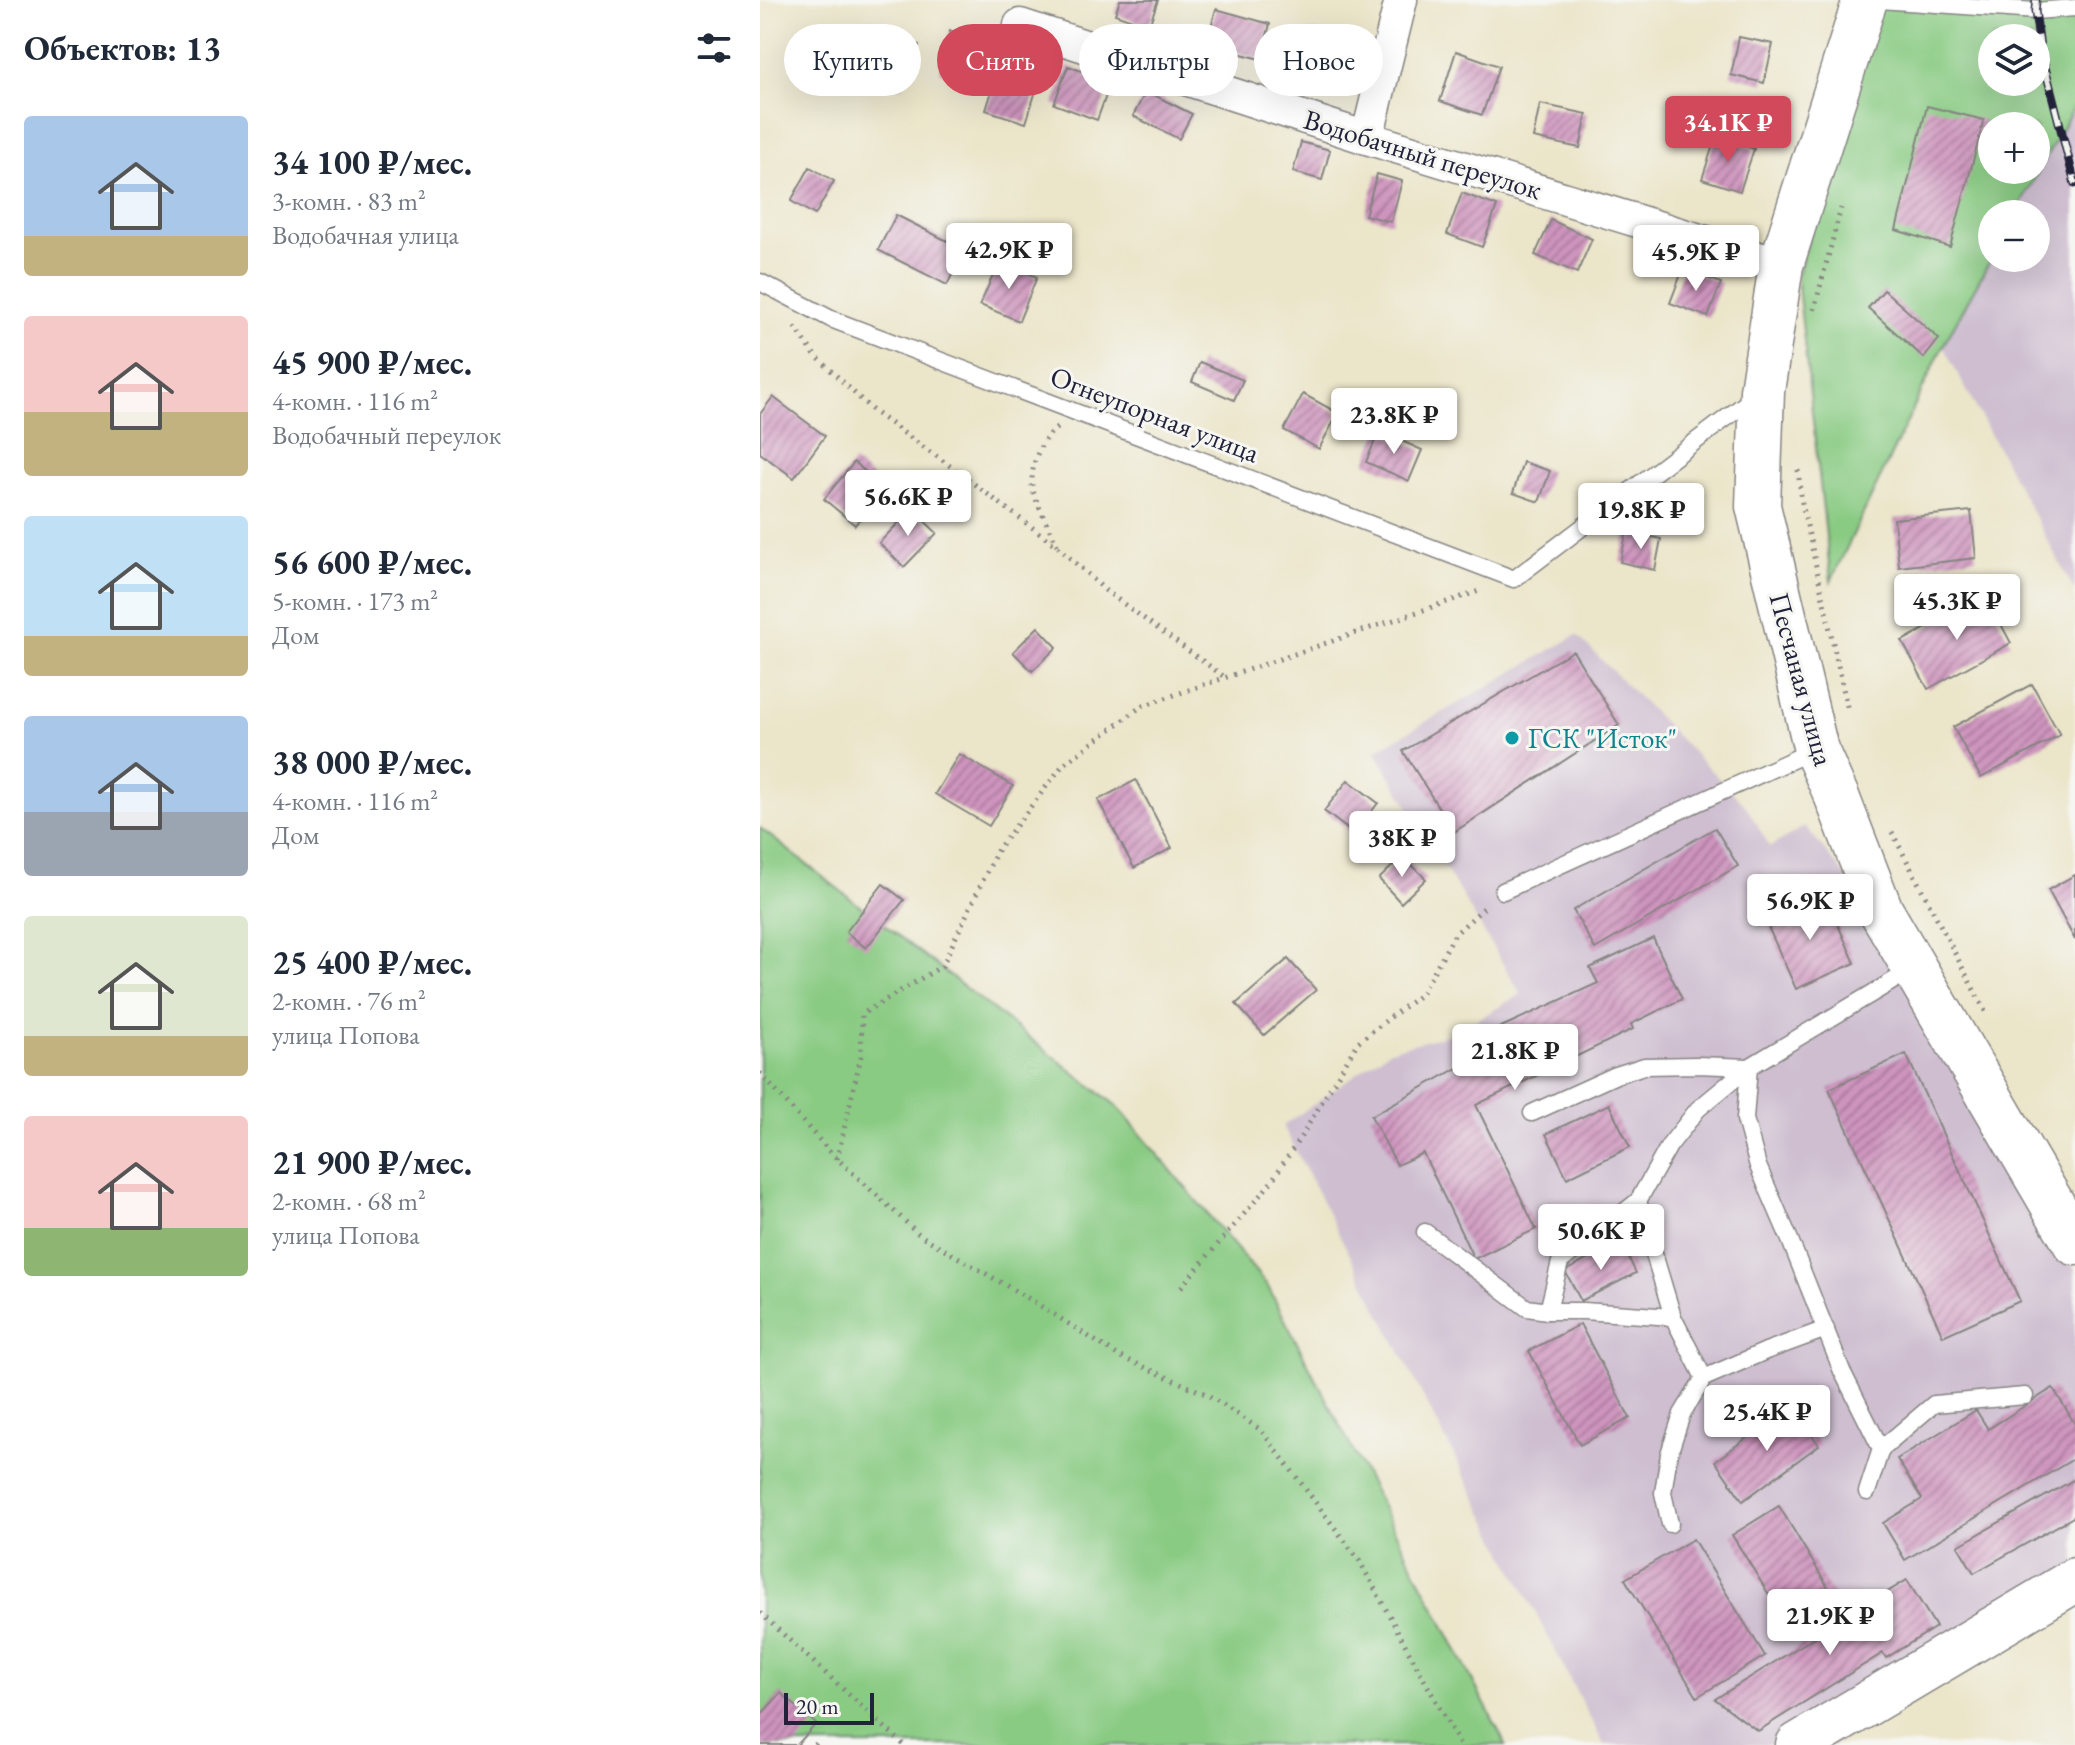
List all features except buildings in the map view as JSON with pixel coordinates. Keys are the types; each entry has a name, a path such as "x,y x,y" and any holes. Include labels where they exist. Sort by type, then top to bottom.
{"street":[{"path":"1367,138 1401,0"},
{"name":"Песчаная улица","path":"1865,0 1781,265 1762,391 1758,506 1833,738 1837,797 1881,911 2075,1243"},
{"name":"Водобачный переулок","path":"1063,39 1367,138 1781,265"},
{"path":"1798,1745 2075,1580"}],"lane":[{"path":"1880,0 2035,11 2075,8"},
{"name":"Огнеупорная улица","path":"762,283 831,319 1514,579"},
{"path":"1514,579 1762,391"},
{"path":"1503,891 1833,738"},
{"path":"1548,1311 1560,1262 1638,1201 1669,1146 1698,1109 1749,1067 1915,968"},
{"path":"1532,1113 1616,1075 1644,1066 1749,1067"},
{"path":"1749,1067 1745,1119 1758,1166 1842,1371 1881,1449"},
{"path":"1638,1201 1673,1317 1704,1378"},
{"path":"1425,1232 1527,1308 1673,1317"},
{"path":"1670,1524 1663,1493 1669,1454 1682,1414 1704,1378 1826,1329"},
{"path":"1867,1492 1881,1449 1934,1404 2025,1396"}],"path":[{"path":"1812,323 1842,200"},
{"path":"762,283 814,354 873,411 1058,547 1106,591 1227,678"},
{"path":"1058,547 1032,487 1034,472 1036,458 1047,435 1077,412"},
{"path":"1796,456 1833,738"},
{"path":"837,1159 861,1056 862,1014 942,966 998,849 1063,765 1142,706 1514,579"},
{"path":"1889,826 1990,1020"},
{"path":"1181,1287 1269,1185 1358,1042 1421,994 1455,934 1503,891"},
{"path":"760,1073 837,1159 920,1235 1119,1356 1208,1395 1261,1430 1359,1560 1460,1745"},
{"path":"760,1613 904,1745"},
{"path":"815,1745 820,1739"}],"shaded area":[{"path":"2075,105 2075,592 1943,346 1984,272 2050,272 2050,200 2023,200 2032,184 2050,184 2050,150"},
{"path":"1577,635 1746,806 1770,847 1805,826 1862,897 2075,1270 2075,1596 1833,1745 1604,1745 1283,1126 1390,1050 1455,1033 1521,994 1375,751"}],"green space":[{"path":"1880,0 2075,0 2075,105 2050,150 2050,112 1978,112 1978,184 2032,184 2023,200 1978,200 1978,272 1984,272 1943,346 1831,581 1797,278"},
{"path":"760,828 1118,1107 1267,1285 1506,1745 760,1745"}],"railway":[{"path":"2036,0 2040,48 2075,184"}],"place":[{"name":"ГСК \"Исток\"","path":"1512,738"}]}
